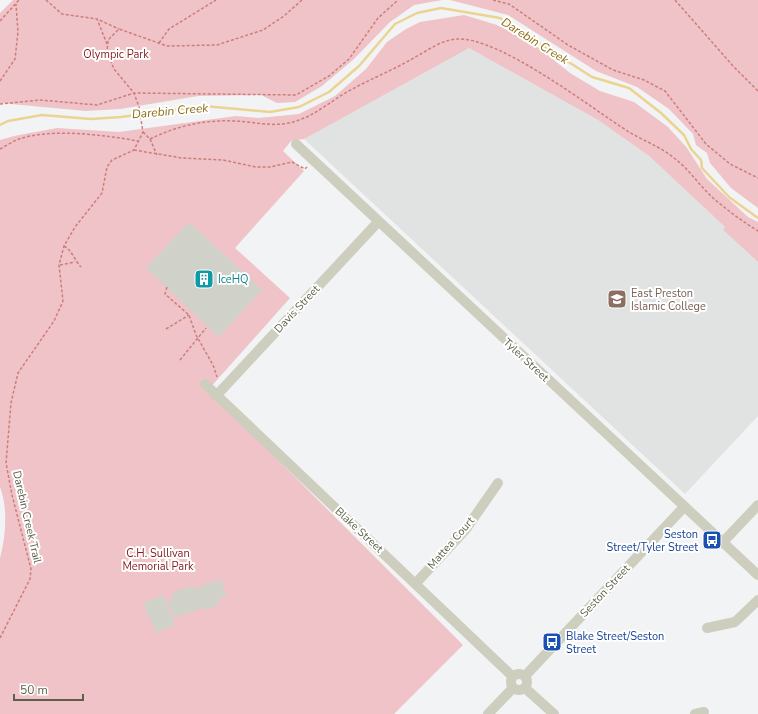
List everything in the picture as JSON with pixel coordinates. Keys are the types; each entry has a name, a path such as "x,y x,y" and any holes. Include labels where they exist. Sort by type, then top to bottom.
{"street":[{"name":"Tyler Street","path":"296,144 313,162 758,575"},
{"name":"Davis Street","path":"216,396 378,222"},
{"name":"Blake Street","path":"205,384 416,583 512,676"},
{"name":"Mattea Court","path":"416,583 466,529 498,483"},
{"path":"723,542 758,505"},
{"name":"Seston Street","path":"525,676 684,507"},
{"path":"707,628 735,622 758,600"},
{"path":"513,688 510,681 512,676 520,673 525,676 527,680 525,688"},
{"path":"513,688 520,690 525,688"},
{"path":"488,714 513,688"},
{"path":"525,688 554,714"}],"path":[{"path":"0,21 20,0"},
{"path":"46,0 62,14 97,19 119,29 167,46 217,45 263,30 284,16 302,0"},
{"path":"159,43 169,29 216,0"},
{"path":"0,104 40,100 98,105 134,94 296,95 329,76 349,59 378,18 398,0"},
{"path":"493,0 509,4 568,45 613,70 644,80 665,91 706,144 730,164 758,178"},
{"path":"675,0 733,66 758,91"},
{"path":"0,81 15,59 18,32 16,4"},
{"path":"97,19 107,44 107,52 114,69 134,94 139,107 143,132 150,139 157,155"},
{"path":"107,44 111,35 119,29"},
{"path":"150,139 165,132 195,122 247,121 276,125 298,121 317,112 347,92 389,72 439,44 456,39 486,44 512,56 631,133 676,158 713,198 758,231"},
{"path":"143,132 134,150 157,155 223,160 256,167 292,162 305,169 313,162"},
{"path":"0,149 19,139 50,134 93,134 138,141"},
{"name":"Darebin Creek Trail","path":"0,638 30,579 31,569 12,495 6,462 11,403 18,373 54,321 63,301 59,265 64,246 75,226 102,193 107,167 112,160 134,150"},
{"path":"64,246 69,249 75,262 81,267"},
{"path":"59,265 75,262"},
{"path":"167,287 164,294 189,315 198,338 213,365 217,377"},
{"path":"166,329 189,315"},
{"path":"180,360 206,328"}],"shaded area":[{"name":"East Preston Islamic College","path":"469,48 598,120 649,156 725,227 723,230 758,262 758,416 685,494 304,139 395,84"}],"green space":[{"name":"Olympic Park","path":"13,0 442,0 414,5 390,22 354,59 322,86 295,102 277,103 261,95 198,96 120,109 86,111 0,103 0,13"},
{"path":"450,0 758,0 758,208 731,188 710,163 707,153 696,145 693,134 669,109 637,87 596,71 508,15"},
{"name":"C.H. Sullivan Memorial Park","path":"464,15 497,25 535,45 570,73 600,91 634,102 668,127 687,148 707,179 748,217 758,222 758,262 723,230 725,227 649,156 598,120 469,48 304,139 291,141 283,151 304,171 235,248 290,298 208,390 463,645 394,714 0,714 0,558 4,541 5,513 3,495 0,487 0,140 57,128 119,132 236,116 259,118 299,114 335,96 366,69 387,42 406,29 420,22"}],"building":[{"name":"IceHQ","path":"189,222 262,290 219,337 146,268"},
{"path":"221,579 227,596 218,599 220,604 206,610 206,607 174,618 167,601 174,598 172,593 193,585 195,590 201,588 200,586"},
{"path":"163,595 175,625 156,633 143,603"}],"waterway":[{"name":"Darebin Creek","path":"0,125 8,121 42,115 91,119 121,117 204,106 270,112 299,107 329,92 359,66 395,24 417,13 441,8 500,18 592,77 629,88 661,113 684,135 691,149 701,160 702,168 729,197 758,218"}],"place":[{"name":"IceHQ","path":"204,279"},
{"name":"East Preston Islamic College","path":"617,299"},
{"name":"Seston Street/Tyler Street","path":"712,540"},
{"name":"Blake Street/Seston Street","path":"552,642"}]}
